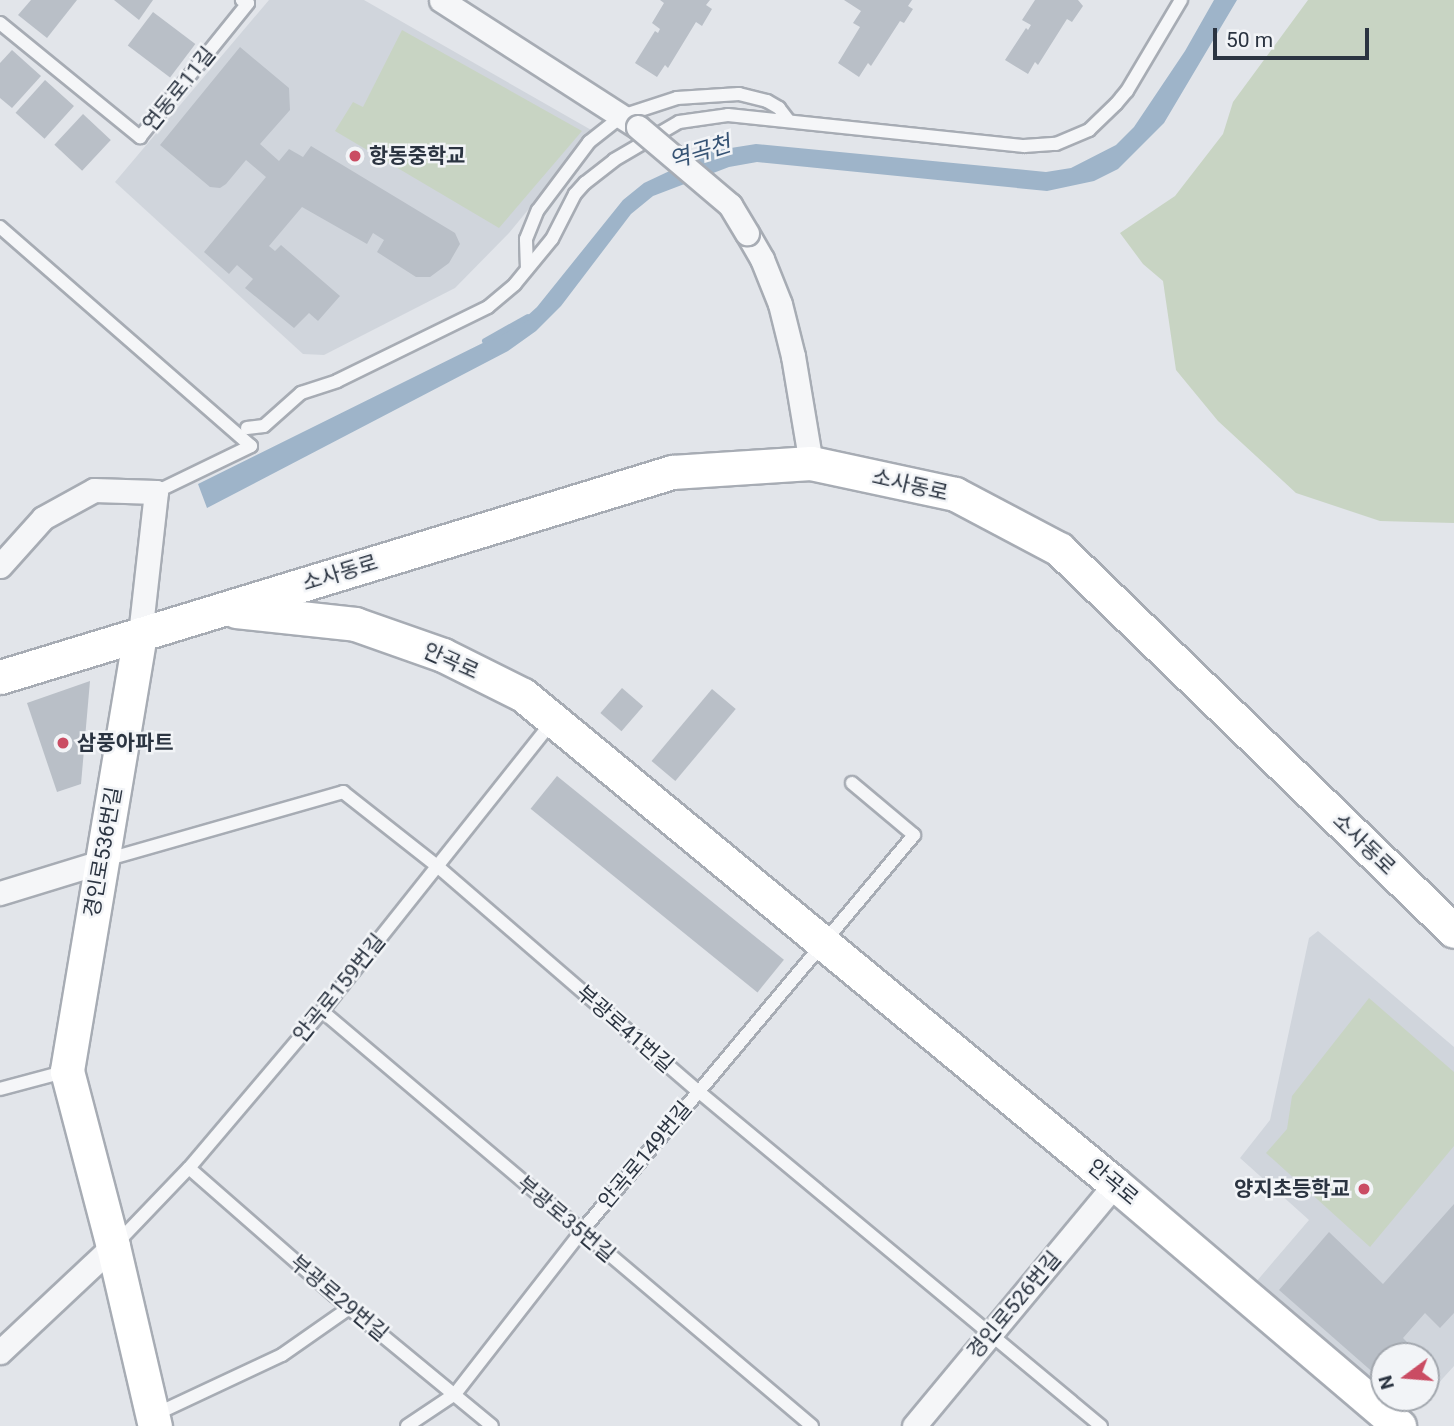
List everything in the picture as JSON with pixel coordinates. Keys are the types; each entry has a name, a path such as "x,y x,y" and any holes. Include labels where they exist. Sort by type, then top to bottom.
{"street":[{"path":"441,0 630,122 730,205 762,259 779,304 793,356 811,463"},
{"name":"소사동로","path":"221,610 672,472 811,463 955,494 1059,549 1454,931"},
{"path":"0,566 43,518 94,490 156,492 140,634"},
{"name":"안곡로","path":"0,677 221,610 355,624 443,655 523,695 1115,1184 1399,1426"},
{"name":"경인로536번길","path":"140,634 67,1071 113,1246 154,1421"},
{"path":"0,893 102,862"},
{"name":"경인로526번길","path":"914,1426 1115,1184"},
{"path":"0,1352 113,1246"}],"lane":[{"name":"연동로11길","path":"0,23 140,136 248,3 242,0"},
{"path":"247,428 264,426 301,393 337,381 476,314 502,296 561,226 575,194 585,183 614,160 678,122 712,115 789,120 1024,146 1056,144 1089,130 1121,98 1181,0"},
{"path":"527,269 526,239 538,210 589,142 677,99 739,94 766,101 779,108 789,120"},
{"path":"0,227 251,446 156,492"},
{"name":"안곡로159번길","path":"113,1246 189,1168 322,1011 553,721"},
{"path":"824,942 914,835 852,783"},
{"name":"부광로41번길","path":"102,862 343,792 437,866 698,1091 1101,1426"},
{"name":"안곡로149번길","path":"407,1426 455,1394 581,1232 824,942"},
{"name":"부광로35번길","path":"322,1011 812,1426"},
{"path":"0,1089 67,1071"},
{"name":"부광로29번길","path":"189,1168 349,1308 492,1426"},
{"name":"경인로536번길","path":"154,1421 282,1355 349,1308"}],"shaded area":[{"name":"항동중학교","path":"269,0 364,0 593,131 509,233 455,288 324,355 303,354 115,182"},
{"name":"양지초등학교","path":"1318,931 1454,1047 1454,1366 1440,1382 1440,1342 1370,1342 1370,1383 1256,1282 1309,1220 1240,1158 1270,1120 1309,938"}],"green space":[{"path":"1308,0 1454,0 1454,523 1380,521 1296,493 1218,421 1176,370 1163,281 1143,264 1120,233 1175,196 1223,134 1233,102"},
{"path":"402,30 582,131 499,228 335,131 353,102 363,107"},
{"path":"1369,998 1454,1072 1454,1146 1370,1247 1266,1153 1287,1129 1292,1096"}],"water":[{"path":"1214,0 1237,0 1164,123 1118,169 1094,181 1047,191 757,162 729,167 653,196 631,214 561,306 536,331 508,351 207,508 198,484 515,327 537,307 623,200 644,183 712,151 756,144 1046,172 1071,168 1116,145 1134,127 1185,51"}],"building":[{"path":"31,0 77,0 47,38 18,15"},
{"path":"114,0 153,0 139,20"},
{"path":"660,0 710,0 706,5 712,9 702,26 696,22 668,68 665,65 657,77 635,63 655,31 658,33 660,29 652,23 664,3"},
{"path":"844,0 912,0 908,6 913,9 904,23 900,21 871,66 868,63 859,77 838,63 860,27 853,23 861,11"},
{"path":"1035,0 1078,0 1083,6 1072,22 1067,19 1038,65 1035,62 1028,74 1005,60 1026,28 1028,30 1031,25 1022,20"},
{"path":"153,12 195,44 170,77 128,46"},
{"path":"240,47 289,88 290,110 260,144 279,161 289,149 303,157 311,146 455,233 460,244 449,263 430,277 416,277 377,252 384,240 373,233 367,244 302,207 269,246 275,251 281,245 340,296 318,321 309,313 294,328 245,288 253,279 237,265 229,274 204,252 266,177 246,160 226,184 220,188 210,187 160,145"},
{"path":"12,50 41,76 12,108 0,98 0,63"},
{"path":"45,80 74,106 45,139 16,113"},
{"path":"83,114 111,140 82,171 54,145"},
{"name":"삼풍아파트","path":"90,681 81,784 57,792 27,703"},
{"path":"622,688 643,706 621,731 600,713"},
{"path":"712,689 736,709 675,781 652,761"},
{"path":"557,776 784,960 757,992 531,809"},
{"path":"1454,1204 1454,1313 1440,1328 1425,1313 1403,1338 1407,1342 1370,1342 1370,1370 1279,1290 1329,1232 1383,1284"}],"waterway":[{"name":"역곡천","path":"485,341 528,317"}],"place":[{"name":"항동중학교","path":"355,156"},
{"name":"삼풍아파트","path":"63,743"},
{"name":"양지초등학교","path":"1364,1189"}]}
